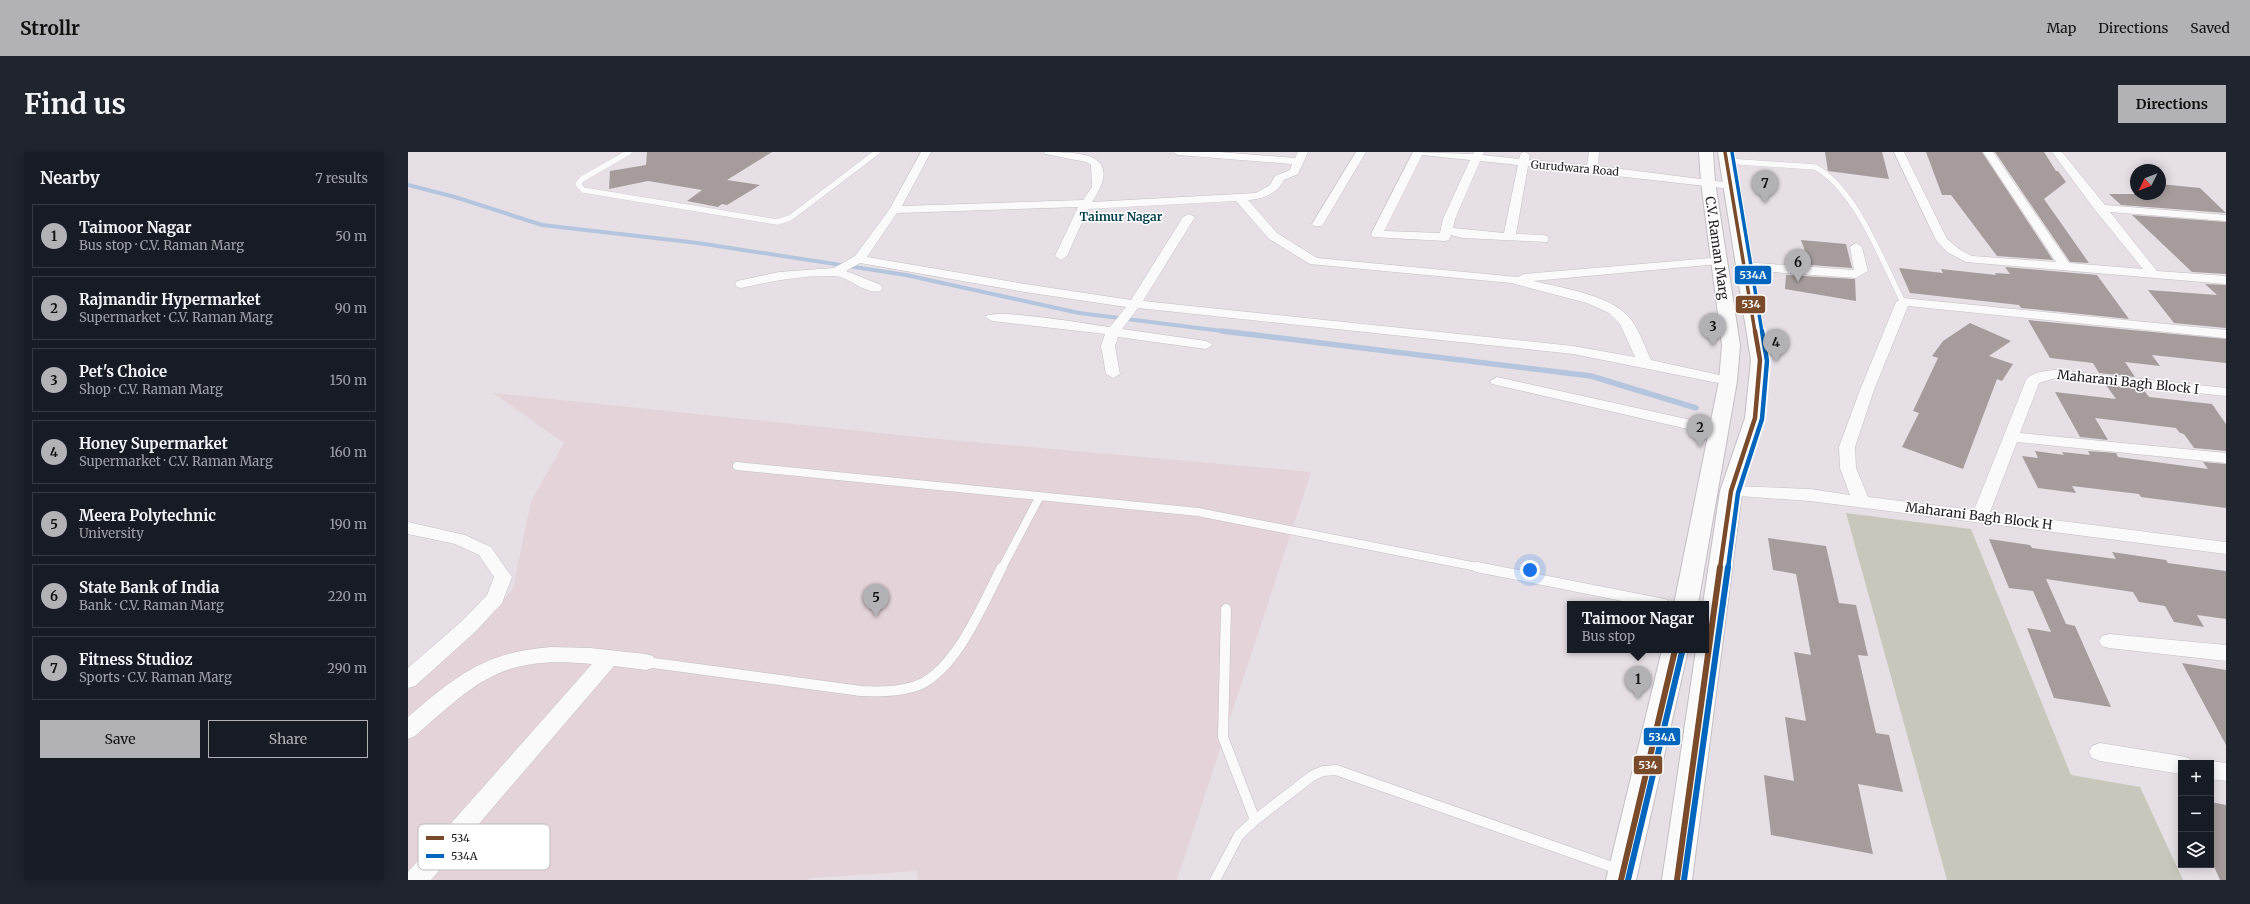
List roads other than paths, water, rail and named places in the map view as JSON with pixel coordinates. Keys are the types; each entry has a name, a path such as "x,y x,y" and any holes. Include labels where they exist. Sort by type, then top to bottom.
{"main road":[{"name":"C.V. Raman Marg","path":"1687,601 1728,381 1731,345 1708,179 1706,152"},
{"name":"C.V. Raman Marg","path":"1709,649 1731,491 1755,418 1760,360 1743,266 1728,169"},
{"path":"1622,876 1674,653"},
{"name":"C.V. Raman Marg","path":"1677,880 1709,653"}],"street":[{"path":"848,265 894,210 926,152"},
{"path":"1049,152 1081,156 1096,163 1098,168 1097,187 1085,204 1061,256"},
{"path":"894,210 1085,204 1258,196 1275,187 1279,178 1294,172 1300,157 1178,152"},
{"path":"1318,224 1361,152"},
{"path":"1419,152 1378,234 1445,237 1449,220 1478,155"},
{"name":"Gurudwara Road","path":"1419,152 1525,159 1593,161 1708,179 1728,169"},
{"path":"1503,152 1525,159 1509,237"},
{"path":"1899,152 1948,247 1970,259 1986,262 2152,273 2226,280"},
{"path":"1988,152 2066,267"},
{"path":"2057,152 2099,208 2152,273"},
{"path":"1239,197 1273,236 1290,249 1314,261 1511,279 1570,294 1614,310 1626,322 1645,363"},
{"path":"2099,208 2226,218"},
{"path":"1113,374 1108,346 1119,323 1135,304 1190,217"},
{"path":"1447,230 1463,234 1543,239"},
{"path":"1743,266 1856,274 1862,271 1856,247"},
{"path":"1511,279 1719,260"},
{"path":"848,265 876,288"},
{"path":"741,284 779,276 848,265 1135,304 1573,350 1645,363 1728,381"},
{"path":"1861,501 1848,468 1847,447 1867,390 1903,302 2226,334"},
{"path":"992,317 1119,323 1206,344"},
{"name":"Maharani Bagh Block I","path":"1980,516 2033,380 2045,375 2055,374 2226,392"},
{"path":"1497,380 1718,431"},
{"path":"2011,437 2226,458"},
{"name":"Maharani Bagh Block H","path":"1731,491 1810,495 2226,548"},
{"path":"408,528 459,539 485,551 503,577 495,598 470,626 408,680"},
{"path":"2109,641 2226,653"},
{"path":"408,730 451,694 495,665 528,656 556,655 646,662"},
{"path":"465,824 610,658"},
{"path":"2100,752 2178,765"},
{"path":"2214,770 2226,772"},
{"path":"416,880 425,870"}],"lane":[{"path":"629,152 582,179 578,184 579,187 583,190 777,222 790,218 877,152"},
{"path":"1728,169 1815,167 1828,174 1849,198 1903,302"},
{"path":"737,466 1198,512 1649,601"},
{"path":"646,662 861,691 888,692 914,687 935,674 957,652 1040,496"},
{"path":"1226,609 1223,737 1254,820"},
{"path":"1215,880 1240,835 1254,820 1312,776 1323,771 1336,770 1622,876"}],"waterway":[{"path":"408,185 455,197 542,225 698,243 906,275 1079,313 1224,331"},
{"path":"1224,331 1591,376 1696,408"},
{"path":"1224,331 1230,332"}],"place":[{"name":"Fitness Studioz","path":"1765,203"},
{"name":"State Bank of India","path":"1798,282"},
{"name":"Pet's Choice","path":"1713,346"},
{"name":"Honey Supermarket","path":"1776,362"},
{"name":"Rajmandir Hypermarket","path":"1700,447"},
{"name":"Meera Polytechnic","path":"876,617"},
{"name":"Taimoor Nagar","path":"1638,699"}],"district":[{"name":"Taimur Nagar","path":"1121,216"}]}
